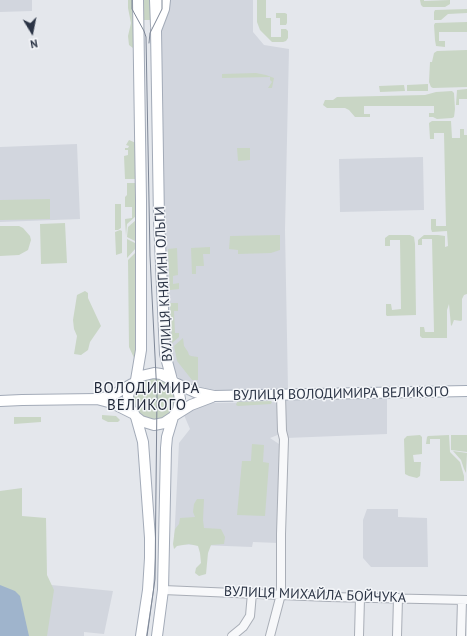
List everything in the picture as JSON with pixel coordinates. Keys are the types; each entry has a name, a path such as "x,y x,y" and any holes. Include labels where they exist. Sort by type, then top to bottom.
{"main road":[{"name":"ВУЛИЦЯ КНЯГИНІ ОЛЬГИ","path":"138,0 141,200 141,350 134,382 128,396 130,408 142,437 150,538 148,584 141,636"},
{"path":"155,0 156,30"},
{"name":"ВУЛИЦЯ КНЯГИНІ ОЛЬГИ","path":"157,636 163,590 167,437 174,416 180,405 178,388 174,382 165,354 159,200 156,30 166,0"},
{"path":"141,200 159,200"},
{"name":"ВУЛИЦЯ ВОЛОДИМИРА ВЕЛИКОГО","path":"0,402 22,400 97,399 113,395 141,376 154,373 161,374 195,392 214,396 467,391"},
{"name":"ВУЛИЦЯ ВОЛОДИМИРА ВЕЛИКОГО","path":"97,399 112,403 134,415 141,422 154,425 164,423 191,405 214,396"}],"street":[{"path":"270,636 280,594 284,439 282,431 281,395"},
{"name":"ВУЛИЦЯ МИХАЙЛА БОЙЧУКА","path":"163,590 360,598 464,600"},
{"path":"232,636 243,626 250,616 252,593"},
{"path":"360,598 360,636"},
{"path":"397,636 398,598"},
{"path":"461,636 464,600"}],"shaded area":[{"path":"0,0 32,0 32,11 0,12"},
{"path":"166,0 253,0 253,32 264,45 289,49 285,230 288,390 201,390 185,383 178,377 173,369 167,350 159,29"},
{"path":"77,144 80,219 0,222 0,147"},
{"path":"423,157 424,210 340,212 339,159"},
{"path":"387,398 387,434 286,438 283,401"},
{"path":"279,402 280,434 270,438 279,444 278,543 253,542 252,547 174,544 179,443 190,429 184,415 189,411 211,403"},
{"path":"367,509 398,509 398,517 427,518 428,567 371,567 363,558 363,520"},
{"path":"41,584 113,591 104,634 84,632 84,636 46,636"}],"green space":[{"path":"128,0 135,0 135,33 133,48 129,45 128,36 131,23"},
{"path":"141,0 152,0 153,20 143,20"},
{"path":"257,0 266,0 266,18 271,18 271,37 281,37 281,29 286,29 288,31 288,38 286,41 272,42 260,30 257,22"},
{"path":"420,0 450,0 450,4 445,7 423,7"},
{"path":"467,9 467,13 448,14 441,20 434,20 435,10"},
{"path":"276,13 287,14 286,25 280,25 280,18 276,18"},
{"path":"467,22 467,32 439,32 439,41 445,41 445,47 436,46 435,23"},
{"path":"467,50 467,87 431,87 429,82 430,62 432,62 434,53 437,51"},
{"path":"256,73 274,78 272,88 268,88 272,82 270,77 222,78 222,74"},
{"path":"428,84 428,91 407,91 407,85"},
{"path":"404,85 405,91 380,92 379,86"},
{"path":"467,89 467,99 459,99 459,105 456,105 457,90"},
{"path":"452,91 454,93 455,109 454,117 452,118 437,119 429,117 429,113 434,113 434,106 364,106 364,114 370,114 370,117 355,117 345,108 327,108 323,105 325,100 333,100 337,97 425,95 436,92"},
{"path":"432,121 451,121 452,138 460,138 460,129 464,129 464,135 467,135 467,294 464,295 462,299 462,320 454,320 451,326 449,304 447,310 447,338 422,338 420,336 420,327 424,327 425,332 434,332 432,239 422,239 422,245 418,245 418,240 424,235 445,236 445,247 448,246 447,231 432,232 431,229 431,219 436,219 436,226 446,226 444,133 434,133 434,139 430,139 429,123"},
{"path":"129,140 136,143 137,147 135,179 125,179 124,156 128,155 128,150 125,150 125,148 128,148 129,146 126,145"},
{"path":"237,148 250,148 250,160 238,161"},
{"path":"127,183 136,183 136,216 127,224 126,236 125,219 132,218 132,207 125,207"},
{"path":"50,199 50,219 0,220 0,200"},
{"path":"115,204 121,204 121,228 118,230 115,230"},
{"path":"136,220 137,242 127,237 128,227"},
{"path":"65,223 67,263 41,264 40,224"},
{"path":"0,226 19,226 23,228 30,236 31,240 28,250 19,255 0,256"},
{"path":"120,230 122,231 122,253 116,255 115,232"},
{"path":"280,235 280,250 271,253 238,254 238,250 229,249 230,236"},
{"path":"389,235 410,235 414,237 416,315 386,315 386,304 391,304 392,310 401,309 400,240 390,240 390,246 385,246 385,238"},
{"path":"127,239 137,244 136,248 127,258"},
{"path":"210,247 210,254 203,254 204,266 196,266 196,274 192,274 191,248"},
{"path":"177,248 178,275 173,276 173,284 179,283 179,289 170,290 168,249"},
{"path":"138,250 138,347 135,360 129,347 128,260"},
{"path":"85,291 88,293 88,298 101,326 90,342 88,350 81,355 74,354 77,336 74,329 73,320 77,295"},
{"path":"170,303 178,303 178,311 174,311 175,333 179,333 179,337 172,343"},
{"path":"183,338 184,346 189,355 198,357 198,380 192,380 177,361 174,346"},
{"path":"149,375 170,381 177,394 174,409 163,419 155,420 141,417 132,405 132,390"},
{"path":"271,401 271,404 236,405 237,402"},
{"path":"102,415 116,416 120,420 118,422 108,422 102,419"},
{"path":"14,417 41,417 41,422 14,424"},
{"path":"420,435 422,437 422,454 413,455 414,462 421,462 420,476 417,478 405,474 404,439 407,436"},
{"path":"449,435 450,452 460,462 464,481 440,481 440,439 430,439 430,444 426,444 428,436"},
{"path":"451,435 467,435 467,452 451,450"},
{"path":"252,444 264,445 263,462 269,463 265,516 237,515 242,461 251,461"},
{"path":"453,451 467,453 466,473 461,460"},
{"path":"22,488 22,516 46,518 47,575 54,590 47,636 0,636 0,491"},
{"path":"197,499 204,499 204,528 221,529 225,537 224,544 211,545 208,553 206,574 199,576 195,573 196,568 201,563 198,546 189,544 177,546 174,549 173,544 175,529 179,524 180,518 195,517 193,512 194,504"}],"water":[{"path":"0,585 15,591 20,596 29,636 0,636"}],"tram line":[{"path":"132,0 132,9 146,37 150,256 157,396 155,579 147,636"},
{"path":"149,43 150,33 162,9 162,0"}],"district":[{"name":"ВОЛОДИМИРА ВЕЛИКОГО","path":"147,398"}]}
